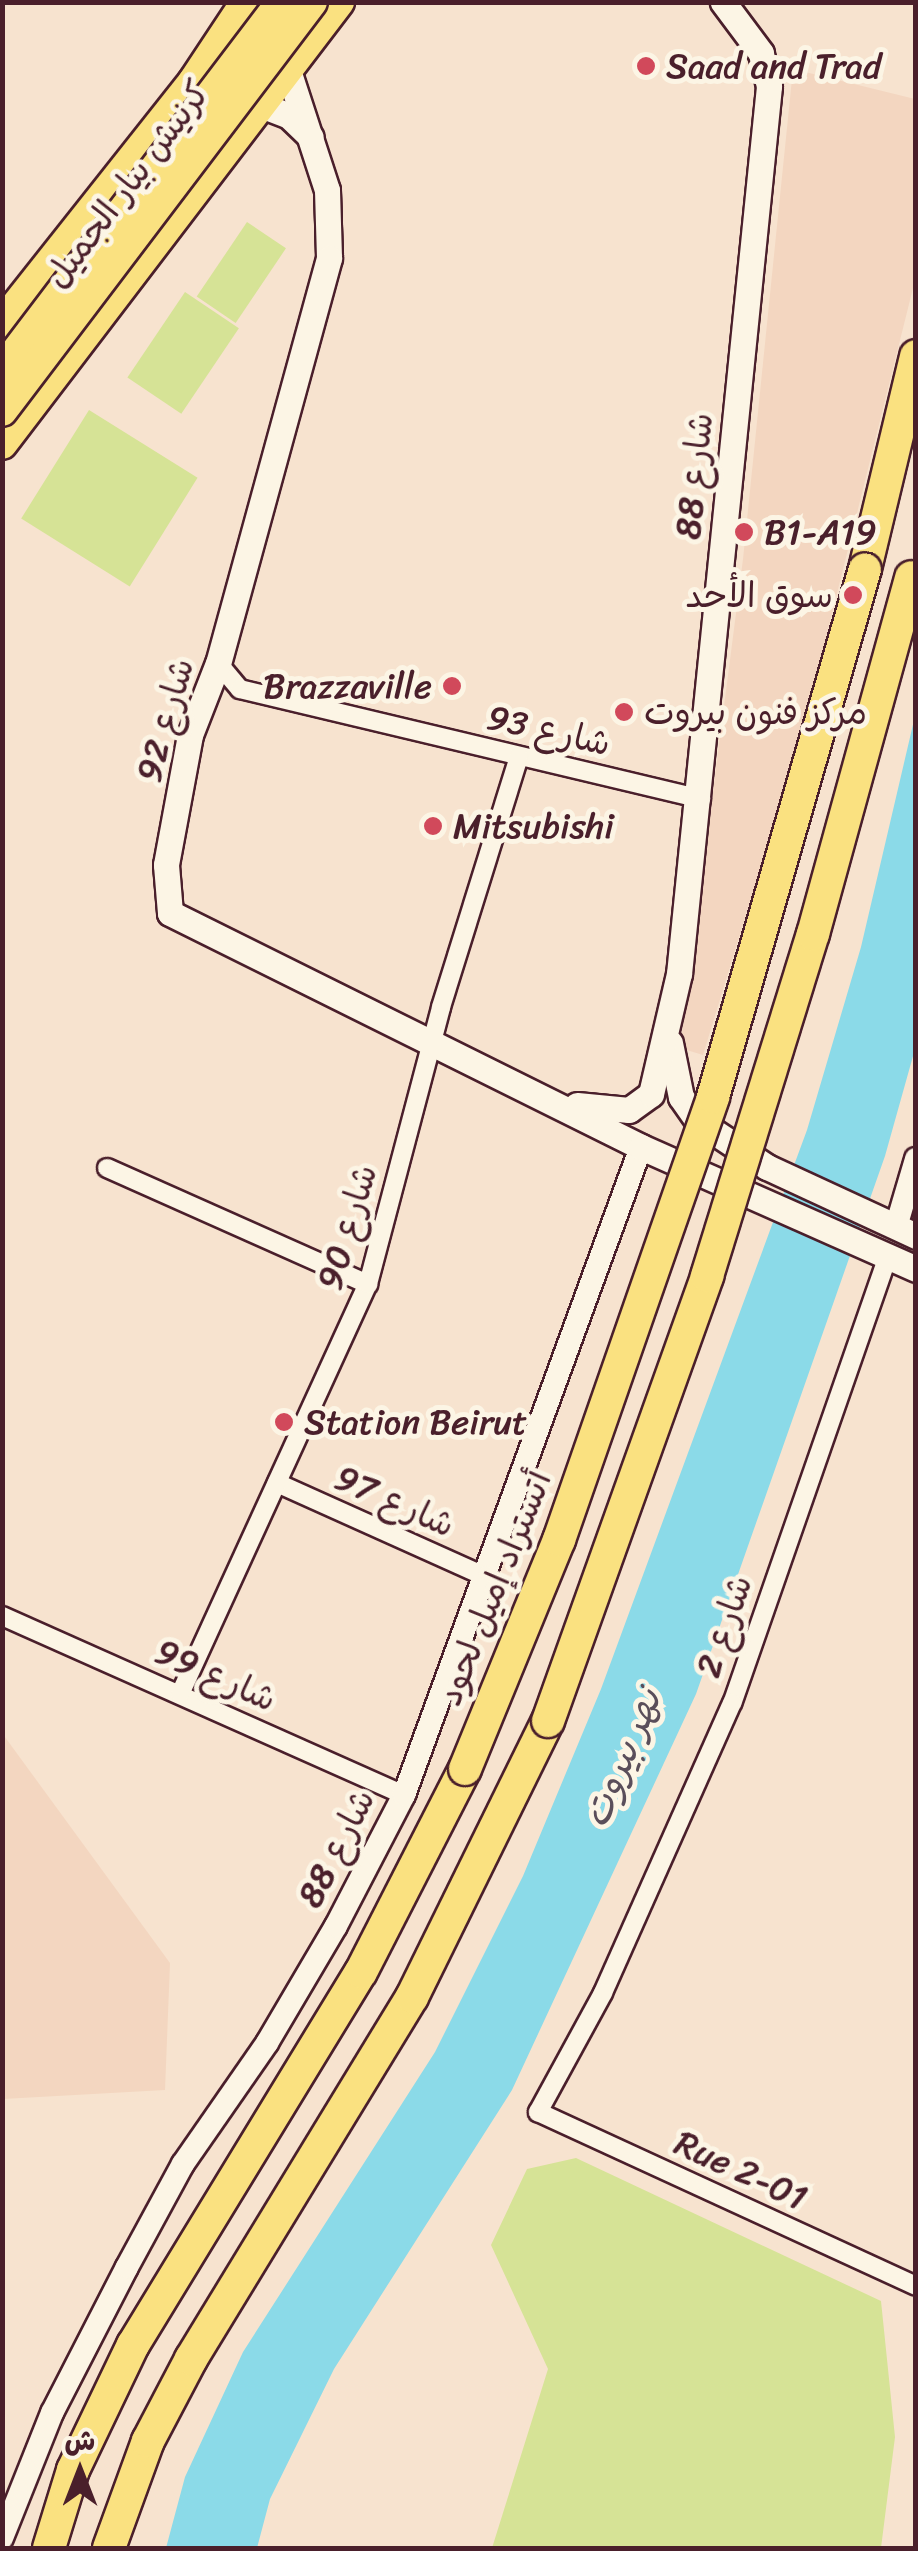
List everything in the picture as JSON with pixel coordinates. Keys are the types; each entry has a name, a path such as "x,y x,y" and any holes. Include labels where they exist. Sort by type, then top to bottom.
{"highway":[{"path":"2,323 193,82 246,2"},
{"path":"262,2 288,70"},
{"name":"كرنيش بيار الجميل","path":"2,370 281,2"},
{"name":"كرنيش بيار الجميل","path":"2,412 312,2"},
{"path":"2,444 339,2"},
{"path":"193,82 239,84 256,112"},
{"name":"أتستراد إميل لحود","path":"49,2548 73,2470 134,2345 361,1972 465,1769 559,1540 712,1097 865,569 916,356"},
{"path":"108,2548 148,2441 191,2359 412,1997 548,1721 707,1276 813,934 913,568"}],"main road":[{"name":"شارع 88","path":"670,1028 701,799 769,86 761,53 723,2"},
{"name":"شارع 92","path":"288,70 317,145 332,226 329,258 218,664 183,772 166,866 170,913 544,1095"},
{"path":"256,112 289,116 317,145"},
{"path":"544,1095 588,1109 629,1110 651,1094 670,1028"},
{"path":"670,1028 676,1083 690,1113 766,1167 896,1226"},
{"path":"544,1095 641,1147 758,1194 916,1269"}],"street":[{"name":"شارع 93","path":"218,664 240,689 701,799"},
{"name":"شارع 90","path":"180,1694 368,1284 433,1040 519,757"},
{"name":"شارع 88","path":"2,2538 52,2412 127,2267 183,2164 267,2044 336,1926 404,1794 641,1147"},
{"path":"896,1226 916,1159"},
{"path":"107,1168 368,1284"},
{"name":"شارع 2","path":"538,2112 603,1993 732,1703 878,1251"},
{"name":"شارع 97","path":"277,1484 486,1577"},
{"name":"شارع 99","path":"2,1616 404,1794"},
{"name":"Rue 2-01","path":"538,2112 916,2286"}],"shaded area":[{"name":"سوق الأحد","path":"793,69 915,99 915,280 805,722 703,1055 680,1048 743,559"},
{"path":"2,1733 170,1963 165,2090 3,2099"}],"green space":[{"path":"247,222 286,248 236,323 197,297"},
{"path":"185,292 239,328 181,414 127,377"},
{"path":"89,410 198,478 130,586 21,519"},
{"path":"576,2158 881,2301 895,2437 881,2548 492,2548 548,2369 491,2245 527,2169"}],"water":[{"name":"نهر بيروت","path":"915,716 915,1049 885,1156 696,1694 512,2090 334,2369 270,2499 257,2548 166,2548 185,2477 243,2352 435,2052 523,1876 601,1689 807,1130 861,947"}],"place":[{"name":"Saad and Trad","path":"646,66"},
{"name":"B1-A19","path":"744,532"},
{"name":"سوق الأحد","path":"853,595"},
{"name":"Brazzaville","path":"452,686"},
{"name":"مركز فنون بيروت","path":"624,712"},
{"name":"Mitsubishi","path":"433,826"},
{"name":"Station Beirut","path":"284,1422"}]}
